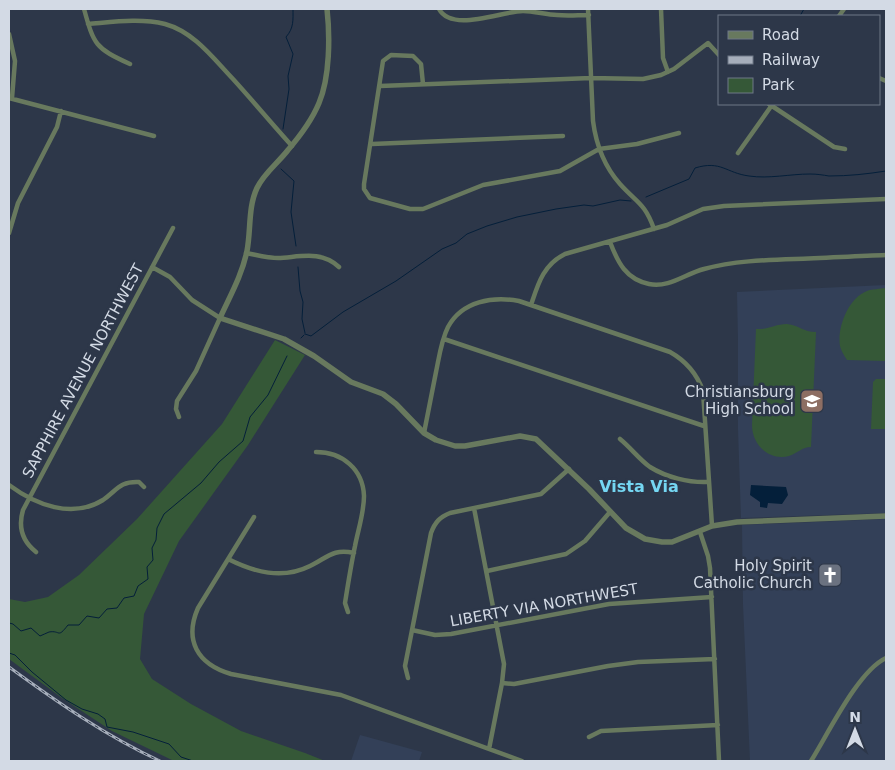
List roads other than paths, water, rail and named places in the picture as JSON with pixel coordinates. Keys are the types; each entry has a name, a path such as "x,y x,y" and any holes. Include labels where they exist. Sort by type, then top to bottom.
{"street":[{"path":"84,9 94,41 108,54 130,64"},
{"path":"179,417 176,409 178,401 196,371 240,274 246,253 251,210 257,187 292,146 314,114 320,100 324,84 329,41 327,9"},
{"path":"439,9 443,15 456,20 488,18 522,11 558,16 588,15"},
{"path":"588,9 594,121 599,150 615,178 645,208 654,229"},
{"path":"661,9 663,58 668,72"},
{"path":"88,24 119,21 151,22 166,24 184,32 206,50 292,146"},
{"path":"9,34 15,61 10,98 154,136"},
{"path":"380,86 592,78 644,79 674,69 708,42 718,54"},
{"path":"422,84 421,64 417,58 409,55 391,55 387,57 382,65 372,144 364,184 367,195 370,198 416,209 425,208 490,183 560,171 599,150 637,144 679,133"},
{"path":"738,153 769,105"},
{"path":"771,105 834,148 844,149"},
{"path":"9,231 18,203 57,127 61,111"},
{"path":"372,144 563,136"},
{"path":"531,305 540,279 549,265 556,259 565,254 666,225 695,212 713,207 886,200"},
{"name":"SAPPHIRE AVENUE NORTHWEST","path":"36,552 23,539 20,528 23,510 173,228"},
{"path":"610,242 620,267 629,276 644,283 658,285 676,281 699,271 728,264 771,260 886,255"},
{"path":"246,253 279,258 303,255 318,256 333,262 339,267"},
{"path":"152,267 170,277 192,300 220,318 284,339 314,356 351,382 382,394 396,404 424,433 436,440 455,446 475,445 520,436 536,439 595,494 631,532 654,542 672,542 712,526 752,520 886,516"},
{"path":"424,433 444,339 453,319 462,311 480,302 492,299 505,299 531,305 659,348 680,358 688,366 700,382 703,391 712,526"},
{"path":"444,339 704,426"},
{"path":"620,439 650,467 661,473 690,481 708,482"},
{"path":"316,452 327,452 345,460 352,465 361,481 364,497 345,603 348,612"},
{"path":"408,678 405,666 434,524 450,513 541,494 569,469"},
{"path":"9,485 30,498 67,510 78,509 100,501 124,484 140,482 144,487"},
{"path":"474,508 504,664 502,683 488,748"},
{"path":"487,571 566,554 585,541 610,512"},
{"path":"254,517 198,608 194,618 192,636 194,644 208,664 231,674 341,696 522,761"},
{"path":"700,532 708,556 712,597 719,761"},
{"path":"228,559 263,573 285,573 308,568 339,551 354,553"},
{"name":"LIBERTY VIA NORTHWEST","path":"412,630 443,635 625,602 712,597"},
{"path":"811,761 863,678 875,665 886,658"},
{"path":"502,683 514,684 638,662 714,659"},
{"path":"589,737 601,730 718,725"}],"waterway":[{"path":"283,129 289,89 288,76 293,54 286,37 292,27 293,9"},
{"path":"801,15 804,9"},
{"path":"646,197 689,179 695,168 711,165 757,177 810,174 844,176 886,171"},
{"path":"281,169 294,181 291,212 296,246"},
{"path":"305,334 311,336 343,312 396,281 467,234 517,217 556,209 584,205 593,206 620,200 631,201"},
{"path":"298,267 303,302 302,319 305,333"},
{"path":"301,338 304,335"},
{"path":"9,623 21,631 31,628 40,636 49,632 60,633 68,625 79,625 87,616 99,618 107,609 117,608 124,598 134,596 138,586 148,579 147,567 153,560 152,548 156,540 157,528 164,514 201,483 219,462 243,441 250,417 268,395 287,356"},
{"path":"9,653 15,655 66,700 105,719 107,727 133,732 169,744 181,757 193,761"}],"railway":[{"path":"9,667 82,718 120,741 160,761"}],"place":[{"name":"Christiansburg High School","path":"812,401"},
{"name":"Holy Spirit Catholic Church","path":"830,575"}],"district":[{"name":"Vista Via","path":"639,486"}]}
